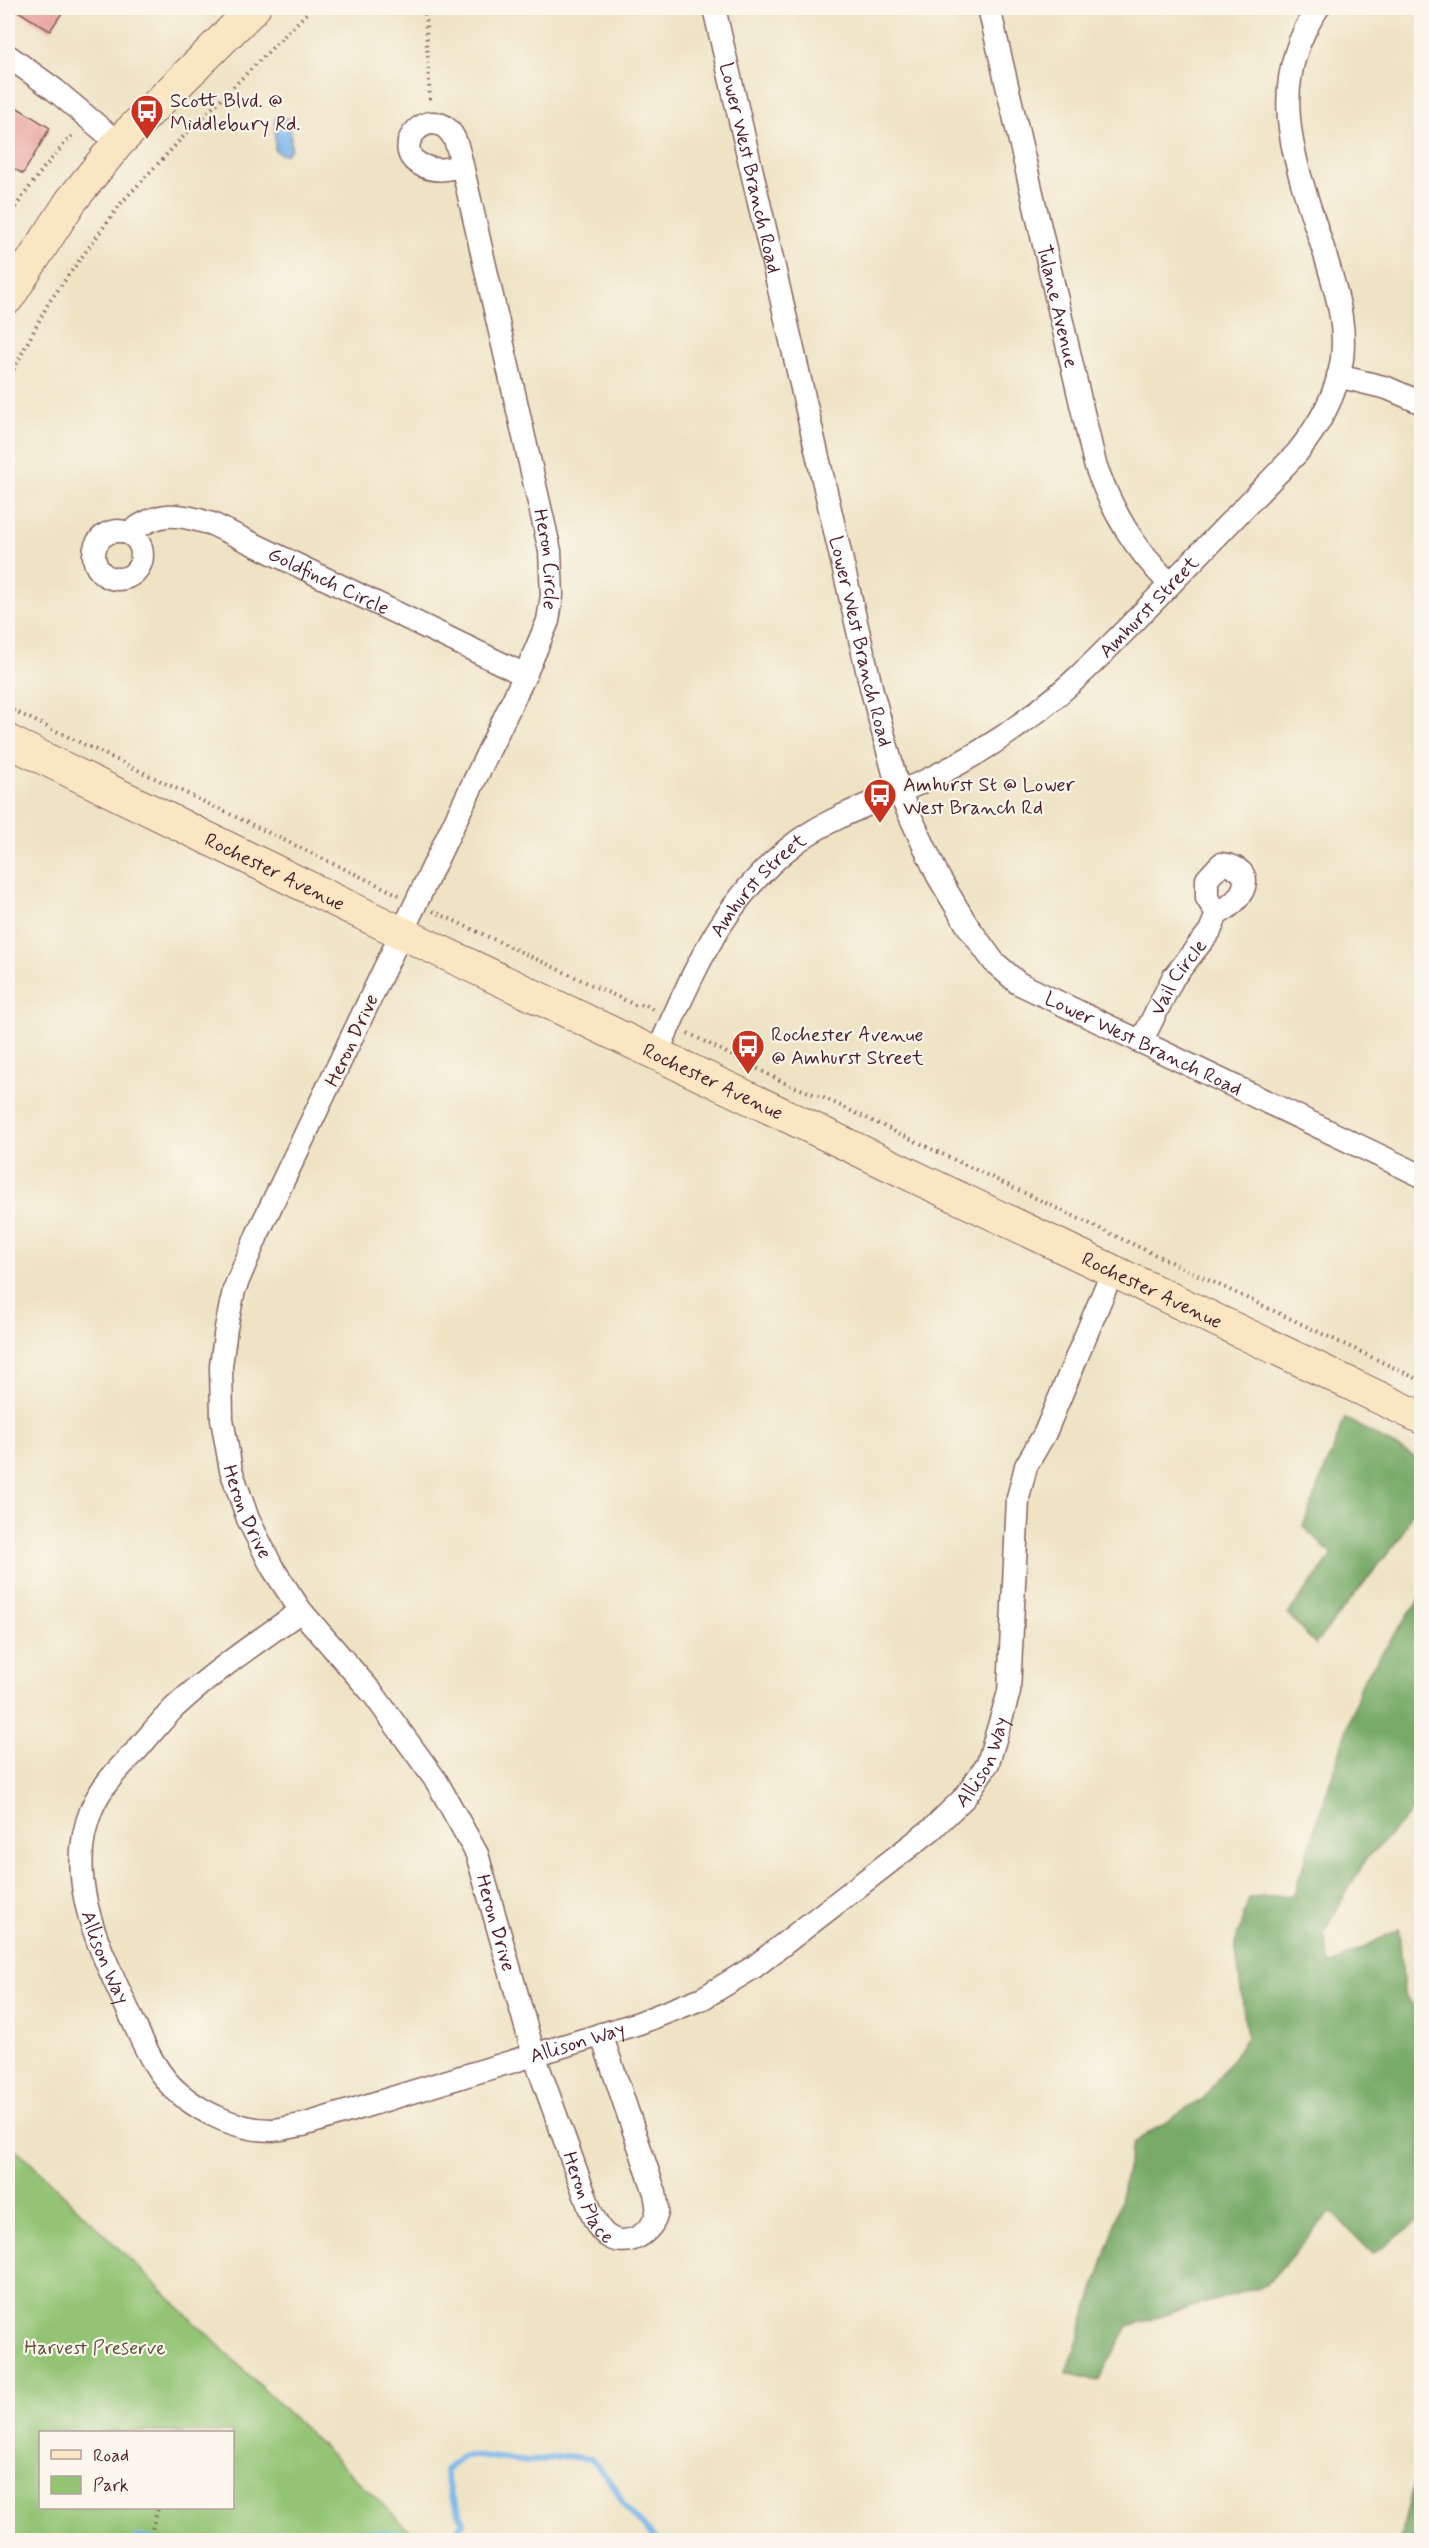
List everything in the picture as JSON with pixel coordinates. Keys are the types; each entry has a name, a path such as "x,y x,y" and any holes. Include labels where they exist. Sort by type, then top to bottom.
{"main road":[{"path":"8,298 71,201 118,143 254,8"},
{"name":"Rochester Avenue","path":"8,741 402,933 1422,1418"}],"street":[{"name":"Lower West Branch Road","path":"714,8 872,691 899,792 938,876 967,925 994,962 1018,982 1422,1176"},
{"name":"Tulane Avenue","path":"989,8 1095,464 1106,496 1122,526 1146,560 1170,584"},
{"name":"Amhurst Street","path":"657,1053 702,955 718,927 744,892 766,868 799,841 824,826 965,760 1025,721 1080,676 1297,453 1315,430 1329,404 1338,376 1343,330 1339,301 1297,165 1290,136 1287,106 1290,76 1297,48 1318,8"},
{"path":"8,56 55,90 118,143"},
{"name":"Heron Circle","path":"402,933 525,675 548,621 552,595 550,551 462,165"},
{"path":"1338,376 1387,388 1422,403"},
{"name":"Goldfinch Circle","path":"129,533 146,521 164,515 181,514 212,524 525,675"},
{"name":"Vail Circle","path":"1141,1042 1173,978 1210,931 1217,914"},
{"name":"Heron Drive","path":"402,933 258,1233 234,1290 221,1366 222,1419 231,1470 248,1519 272,1567 301,1611 374,1695 437,1782 461,1821 477,1854 534,2055"},
{"name":"Allison Way","path":"301,1611 234,1658 175,1708 114,1774 93,1806 81,1845 83,1891 95,1939 149,2056 179,2094 198,2107 217,2117 243,2126 271,2130 303,2125 639,2023 703,1998 754,1967 932,1829 965,1797 988,1763 1009,1692 1018,1498 1026,1466 1045,1433 1113,1270"},
{"name":"Heron Place","path":"534,2055 597,2225 606,2236 618,2241 632,2240 641,2236 651,2226 657,2213 655,2193 601,2034"}],"path":[{"path":"8,380 49,302 122,202 184,136 312,8"},
{"path":"425,8 430,100"},
{"path":"8,217 42,170 87,117"},
{"path":"8,708 635,1005 646,1005 670,1024 785,1083 824,1098 1422,1380"},
{"path":"149,2541 158,2509"}],"green space":[{"path":"1345,1418 1421,1461 1421,1492 1401,1537 1315,1644 1288,1614 1332,1555 1303,1526"},
{"path":"1421,1597 1421,1806 1418,1806 1366,1859 1324,1932 1330,1965 1399,1929 1404,1994 1421,2015 1421,2218 1373,2254 1331,2211 1266,2285 1128,2326 1098,2381 1067,2373 1113,2232 1133,2143 1204,2098 1247,2037 1235,1944 1249,1898 1294,1895 1362,1682"},
{"name":"Harvest Preserve","path":"8,2141 419,2540 8,2540"},
{"path":"1421,2474 1421,2540 1400,2540 1412,2489"}],"water":[{"path":"275,118 290,119 291,149 286,154 280,154 275,150"}],"building":[{"path":"13,8 65,8 50,31"},
{"path":"8,102 50,128 23,174 8,165"}],"waterway":[{"path":"314,2540 364,2532 451,2537 464,2522 450,2495 445,2470 464,2456 528,2462 565,2456 591,2459 615,2487 623,2504 656,2540"},
{"path":"134,2540 137,2537 155,2540"}],"place":[{"name":"Scott Blvd. @ Middlebury Rd.","path":"147,140"},
{"name":"Amhurst St @ Lower West Branch Rd","path":"880,824"},
{"name":"Rochester Avenue @ Amhurst Street","path":"748,1075"}]}
